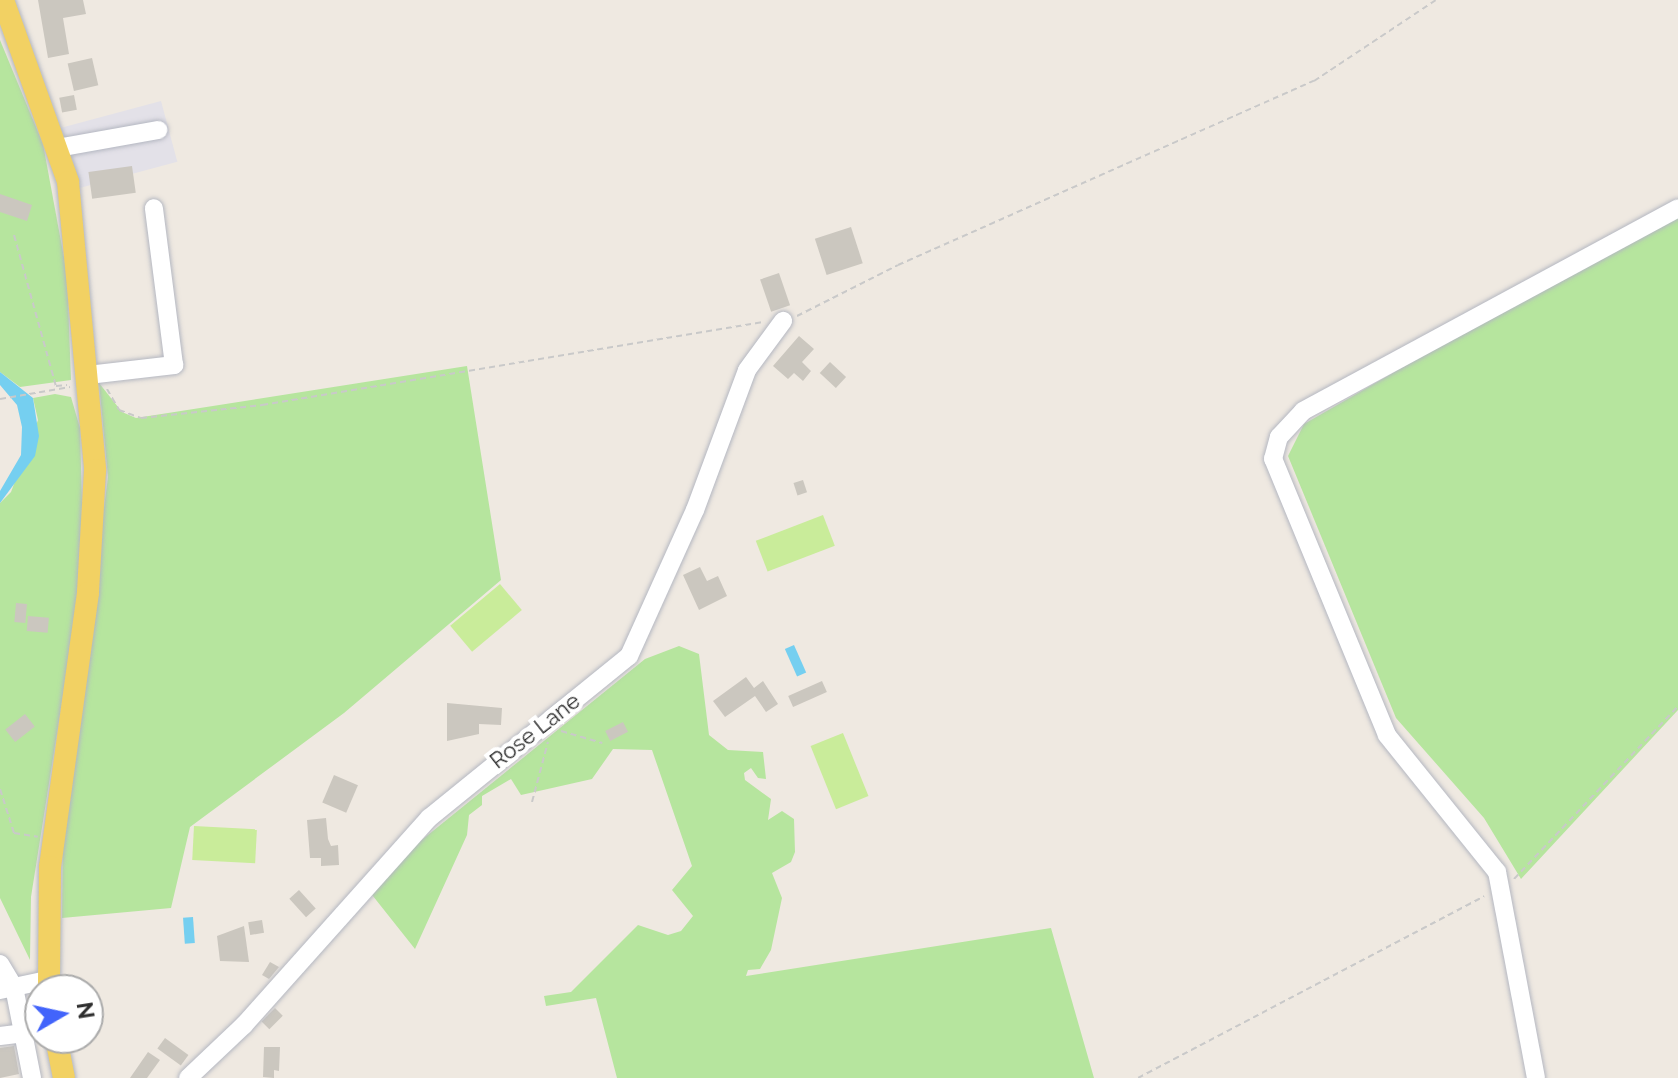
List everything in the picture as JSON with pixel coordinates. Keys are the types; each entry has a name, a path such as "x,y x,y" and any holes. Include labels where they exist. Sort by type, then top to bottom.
{"main road":[{"path":"3,0 57,148 74,214 88,380 94,524 53,838 48,974"},
{"path":"59,1054 64,1078"}],"street":[{"path":"57,148 158,130"},
{"path":"88,380 174,365 154,208"},
{"path":"1536,1078 1502,886 1488,857 1420,782 1387,735 1273,459 1279,437 1303,411 1678,208"},
{"name":"Rose Lane","path":"188,1078 244,1025 429,818 629,656 695,510 747,370 783,321"},
{"path":"0,964 23,1033 32,1078"},
{"path":"0,1036 23,1033"}],"path":[{"path":"14,235 56,386 88,380 106,388 119,410 141,418 262,405 783,321 1314,81 1436,0"},
{"path":"0,399 88,380"},
{"path":"1138,1078 1516,879 1678,706"},
{"path":"532,802 546,762 548,723 602,743"},
{"path":"0,789 14,833 53,838"}],"shaded area":[{"path":"161,101 177,162 72,190 56,129"}],"green space":[{"path":"0,40 43,144 67,274 71,380 20,387 0,372"},
{"path":"1678,209 1678,710 1521,879 1484,818 1396,718 1288,456 1304,424"},
{"path":"467,366 501,580 344,713 190,827 171,908 62,918 63,828 108,477 99,383 122,412 136,418"},
{"path":"55,394 71,397 80,428 82,505 77,607 31,897 30,960 0,898 0,503 11,492 38,420 33,398"},
{"path":"823,515 835,546 768,572 756,541"},
{"path":"500,584 522,610 472,652 450,626"},
{"path":"679,646 699,654 709,735 728,750 763,752 766,779 758,778 751,768 744,773 745,780 771,799 768,820 782,811 794,819 795,852 791,862 772,873 782,898 771,950 760,969 748,970 746,976 1051,928 1094,1078 617,1078 596,998 546,1006 544,996 571,992 638,925 668,935 681,931 693,916 672,890 692,866 652,750 613,749 592,779 521,795 511,779 482,796 482,805 469,815 467,835 415,949 365,886 645,659"},
{"path":"843,733 868,796 836,809 811,746"},
{"path":"194,826 257,829 255,863 192,860"}],"water":[{"path":"0,372 33,398 39,436 35,456 0,503 0,491 21,455 22,427 17,405 0,385"},
{"path":"794,645 806,672 797,676 785,649"},
{"path":"193,917 195,943 185,944 183,918"}],"building":[{"path":"38,0 83,0 86,14 63,18 69,54 48,58"},
{"path":"92,58 98,85 74,91 68,64"},
{"path":"74,95 77,110 62,113 59,98"},
{"path":"132,166 136,193 92,199 88,172"},
{"path":"0,194 32,205 27,221 0,212"},
{"path":"851,227 863,263 827,275 815,239"},
{"path":"779,273 790,305 771,312 760,280"},
{"path":"799,336 814,349 802,362 811,371 803,381 794,373 788,379 773,366"},
{"path":"830,362 846,377 836,388 820,373"},
{"path":"803,480 807,492 798,495 793,483"},
{"path":"700,567 707,581 718,576 727,596 699,610 683,575"},
{"path":"16,603 27,604 25,623 14,622"},
{"path":"28,616 49,618 48,633 27,631"},
{"path":"746,677 754,688 763,681 778,704 766,712 755,696 725,717 713,701"},
{"path":"822,681 827,692 793,707 788,696"},
{"path":"447,703 502,708 501,725 479,724 479,734 447,741"},
{"path":"25,714 35,727 15,742 5,729"},
{"path":"623,722 628,732 610,741 605,731"},
{"path":"334,775 358,785 346,813 322,803"},
{"path":"326,818 331,846 338,845 339,865 321,866 321,858 310,858 307,820"},
{"path":"299,890 316,909 306,917 289,899"},
{"path":"262,920 264,933 250,935 248,922"},
{"path":"244,926 249,962 220,961 217,936"},
{"path":"270,962 279,967 269,979 262,975"},
{"path":"275,1008 283,1016 269,1029 262,1021"},
{"path":"165,1038 188,1055 181,1066 157,1049"},
{"path":"14,1046 19,1074 0,1078 0,1048"},
{"path":"264,1047 280,1047 279,1071 274,1070 274,1078 263,1077"},
{"path":"148,1052 160,1060 147,1078 130,1078"}]}
